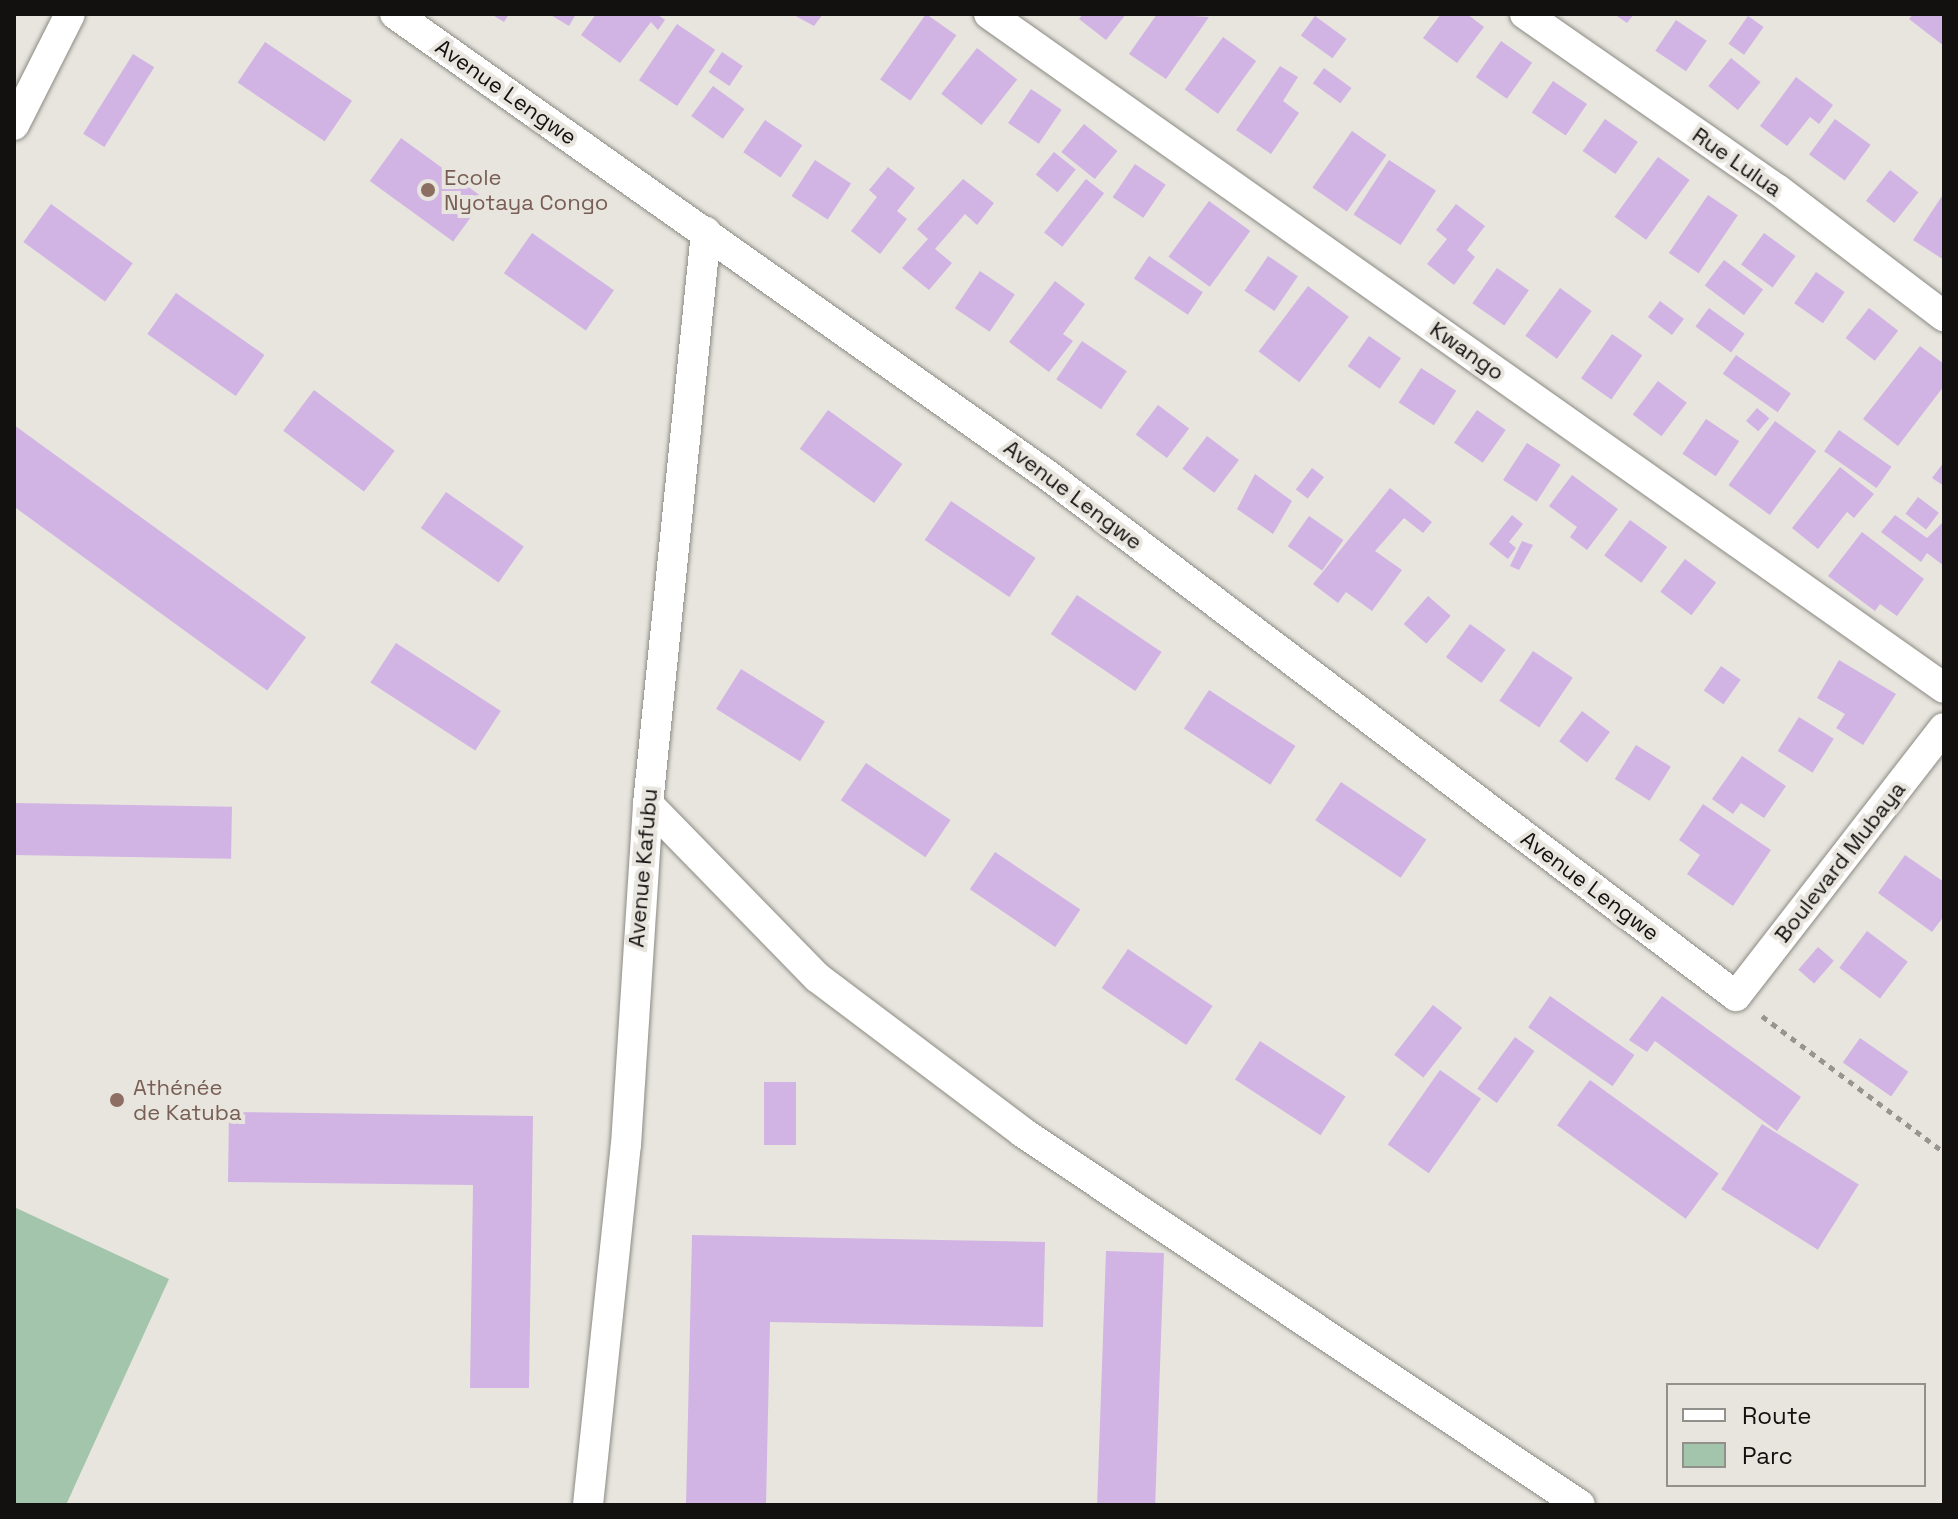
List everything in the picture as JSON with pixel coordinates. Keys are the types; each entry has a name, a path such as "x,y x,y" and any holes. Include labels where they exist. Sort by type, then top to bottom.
{"street":[{"path":"14,125 70,14"},
{"name":"Avenue Lengwe","path":"395,14 1046,474 1736,996"},
{"name":"Kwango","path":"989,14 1944,688"},
{"name":"Rue Lulua","path":"1525,14 1777,189 1944,316"},
{"name":"Avenue Kafubu","path":"588,1505 626,1145 648,804 706,232"},
{"name":"Boulevard Mubaya","path":"1736,996 1944,728"},
{"path":"648,804 818,978 1010,1123 1580,1505"}],"path":[{"path":"1736,996 1944,1152"}],"green space":[{"path":"14,1207 169,1279 66,1505 14,1505"}],"building":[{"path":"491,14 509,14 504,22"},
{"path":"549,14 576,14 569,26"},
{"path":"596,14 657,14 665,20 658,30 651,22 620,63 581,35"},
{"path":"792,14 823,14 814,26"},
{"path":"926,14 956,35 910,101 880,80"},
{"path":"1083,14 1126,14 1106,40 1079,19"},
{"path":"1157,14 1209,17 1166,79 1129,54"},
{"path":"1441,14 1467,14 1484,27 1457,63 1423,38"},
{"path":"1614,14 1634,14 1627,23"},
{"path":"1913,14 1944,14 1944,46 1909,19"},
{"path":"1315,16 1347,39 1332,58 1301,35"},
{"path":"1748,16 1764,27 1744,55 1728,44"},
{"path":"1676,20 1707,41 1686,71 1655,51"},
{"path":"677,24 715,50 677,106 639,80"},
{"path":"1223,37 1256,61 1218,114 1185,90"},
{"path":"1501,41 1532,63 1507,99 1476,77"},
{"path":"265,42 352,101 325,141 238,83"},
{"path":"977,48 1017,79 981,125 941,94"},
{"path":"722,52 743,66 729,86 709,72"},
{"path":"133,54 154,67 104,147 83,134"},
{"path":"1731,58 1761,82 1738,110 1708,86"},
{"path":"1280,66 1298,77 1283,101 1299,113 1271,154 1236,130"},
{"path":"1324,68 1352,88 1340,103 1313,83"},
{"path":"1796,77 1833,105 1819,124 1810,117 1787,146 1760,126"},
{"path":"1553,81 1587,104 1566,135 1532,113"},
{"path":"713,86 745,109 723,139 691,116"},
{"path":"1031,89 1062,110 1039,144 1008,123"},
{"path":"1605,119 1638,142 1615,174 1583,151"},
{"path":"1835,119 1871,145 1845,180 1809,155"},
{"path":"765,120 802,145 780,177 743,152"},
{"path":"1084,124 1117,151 1095,179 1061,152"},
{"path":"1352,131 1386,155 1347,212 1312,188"},
{"name":"Ecole Nyotaya Congo","path":"401,138 484,199 453,241 370,181"},
{"path":"1054,152 1076,170 1058,192 1036,175"},
{"path":"1658,157 1690,180 1646,240 1615,217"},
{"path":"815,160 851,183 828,219 792,196"},
{"path":"1389,160 1436,190 1401,245 1354,215"},
{"path":"1135,164 1166,185 1143,218 1113,197"},
{"path":"888,167 915,188 897,211 907,219 880,254 851,231 877,197 869,190"},
{"path":"1890,170 1918,192 1894,223 1866,201"},
{"path":"963,179 994,203 977,225 965,214 935,249 952,263 929,290 902,268 928,239 917,229"},
{"path":"1086,179 1104,193 1062,247 1044,233"},
{"path":"1944,193 1944,260 1913,240"},
{"path":"1708,195 1738,215 1699,273 1669,253"},
{"path":"1209,201 1250,231 1210,287 1168,257"},
{"path":"51,204 133,263 105,301 23,242"},
{"path":"1456,204 1485,226 1467,250 1475,257 1454,285 1427,264 1447,239 1436,230"},
{"path":"532,233 614,290 586,330 504,273"},
{"path":"1764,233 1796,256 1773,287 1741,265"},
{"path":"1149,256 1203,292 1188,315 1134,278"},
{"path":"1268,256 1298,276 1274,311 1245,291"},
{"path":"1724,260 1763,289 1744,315 1705,286"},
{"path":"1497,268 1529,290 1504,326 1472,303"},
{"path":"980,271 1015,294 990,332 955,308"},
{"path":"1816,272 1845,292 1823,323 1794,303"},
{"path":"1055,281 1085,304 1063,334 1073,341 1049,372 1009,342"},
{"path":"1308,286 1349,317 1299,382 1259,351"},
{"path":"1560,288 1592,311 1557,359 1525,336"},
{"path":"176,293 264,355 236,396 147,334"},
{"path":"1660,301 1684,319 1672,335 1648,317"},
{"path":"1709,308 1745,334 1731,352 1695,327"},
{"path":"1869,308 1898,331 1875,361 1846,338"},
{"path":"1612,334 1642,355 1611,399 1581,378"},
{"path":"1369,336 1401,358 1380,389 1348,366"},
{"path":"1082,341 1127,371 1101,409 1056,379"},
{"path":"1920,346 1944,364 1944,386 1898,446 1863,419"},
{"path":"1736,355 1791,393 1778,412 1723,374"},
{"path":"1421,368 1456,391 1434,425 1399,402"},
{"path":"1658,381 1687,403 1661,436 1633,415"},
{"path":"314,390 395,451 364,492 283,431"},
{"path":"1158,405 1189,428 1167,458 1136,435"},
{"path":"1757,408 1769,418 1758,431 1746,421"},
{"path":"828,410 902,464 874,503 800,449"},
{"path":"1477,410 1506,430 1483,463 1454,443"},
{"path":"1706,419 1739,441 1716,476 1683,454"},
{"path":"1775,421 1816,451 1770,515 1729,485"},
{"path":"14,425 306,637 267,691 14,507"},
{"path":"1839,430 1891,467 1877,488 1824,451"},
{"path":"1207,436 1239,460 1214,493 1182,469"},
{"path":"1527,443 1561,465 1537,502 1503,480"},
{"path":"1944,462 1944,486 1932,478"},
{"path":"1840,467 1874,494 1854,518 1847,512 1818,549 1792,528"},
{"path":"1312,468 1324,477 1308,499 1296,490"},
{"path":"1255,474 1292,501 1273,534 1237,509"},
{"path":"1572,475 1618,509 1587,550 1570,537 1577,527 1549,506"},
{"path":"1390,488 1432,522 1423,533 1404,518 1375,551 1402,570 1372,611 1346,592 1338,603 1313,584"},
{"path":"446,492 524,546 499,583 421,528"},
{"path":"1918,497 1939,513 1926,529 1905,514"},
{"path":"951,501 1036,558 1009,597 925,540"},
{"path":"1512,515 1523,524 1509,542 1516,548 1508,559 1489,544"},
{"path":"1895,515 1927,538 1944,521 1944,566 1927,553 1921,562 1881,532"},
{"path":"1309,516 1343,540 1322,570 1288,546"},
{"path":"1630,520 1667,547 1641,583 1604,556"},
{"path":"1862,532 1924,579 1897,616 1880,604 1875,611 1828,576"},
{"path":"1522,541 1533,545 1519,570 1510,566"},
{"path":"1685,559 1716,582 1691,615 1660,592"},
{"path":"1077,595 1162,652 1135,691 1051,634"},
{"path":"1428,596 1451,616 1426,644 1404,624"},
{"path":"1470,624 1506,650 1481,683 1446,657"},
{"path":"396,643 501,711 475,750 370,682"},
{"path":"1533,651 1573,678 1539,728 1499,701"},
{"path":"1839,660 1896,694 1863,745 1836,728 1845,714 1817,698"},
{"path":"1721,666 1741,680 1723,704 1704,691"},
{"path":"741,669 825,721 800,761 716,709"},
{"path":"1209,690 1295,746 1270,785 1184,729"},
{"path":"1582,711 1610,732 1587,762 1559,741"},
{"path":"1799,717 1834,739 1813,773 1778,751"},
{"path":"1636,745 1671,767 1650,801 1615,779"},
{"path":"1742,756 1786,786 1764,818 1741,803 1733,814 1712,799"},
{"path":"866,763 951,820 925,857 841,800"},
{"path":"1341,782 1426,840 1401,878 1315,820"},
{"path":"14,803 232,807 231,859 14,855"},
{"path":"1703,804 1771,850 1733,906 1687,874 1700,855 1679,840"},
{"path":"995,852 1080,910 1055,947 970,889"},
{"path":"1905,855 1944,882 1944,916 1932,932 1878,893"},
{"path":"1867,931 1908,962 1880,998 1839,968"},
{"path":"1818,947 1834,961 1814,983 1798,970"},
{"path":"1128,949 1213,1006 1186,1045 1102,988"},
{"path":"1550,996 1634,1055 1613,1086 1528,1027"},
{"path":"1662,996 1801,1097 1777,1131 1655,1041 1647,1052 1629,1040"},
{"path":"1433,1005 1462,1028 1423,1077 1394,1055"},
{"path":"1515,1037 1534,1051 1497,1103 1477,1089"},
{"path":"1860,1038 1908,1072 1891,1096 1843,1063"},
{"path":"1260,1041 1346,1097 1320,1135 1235,1080"},
{"path":"1440,1070 1481,1099 1429,1173 1388,1145"},
{"path":"1590,1080 1719,1173 1686,1219 1557,1125"},
{"path":"764,1082 796,1082 796,1145 764,1145"},
{"path":"229,1112 533,1116 529,1388 470,1388 473,1185 228,1182"},
{"path":"1762,1124 1859,1184 1818,1250 1721,1189"},
{"path":"692,1235 1045,1242 1043,1327 770,1322 766,1505 686,1505"},
{"path":"1106,1251 1164,1253 1155,1505 1097,1505"}],"place":[{"name":"Ecole Nyotaya Congo","path":"428,190"},
{"name":"Athénée de Katuba","path":"117,1100"}]}
